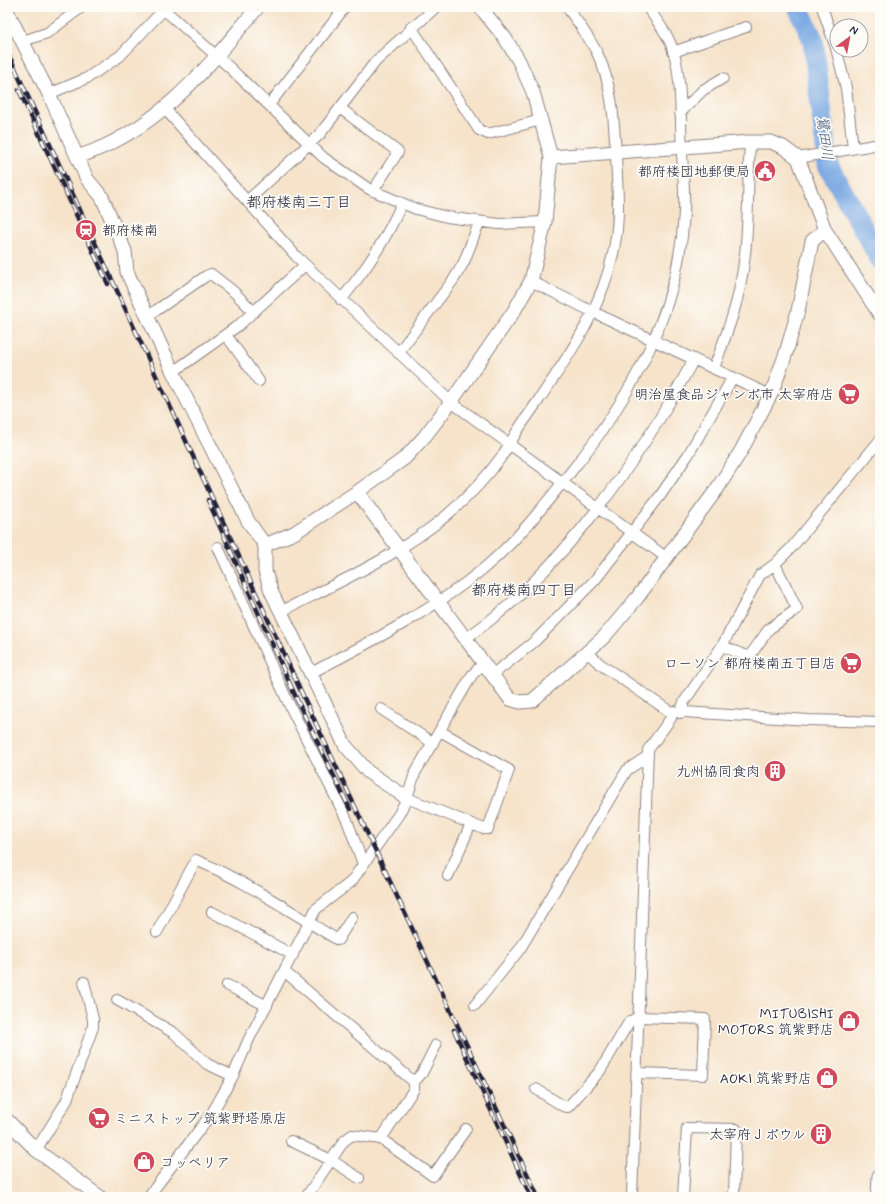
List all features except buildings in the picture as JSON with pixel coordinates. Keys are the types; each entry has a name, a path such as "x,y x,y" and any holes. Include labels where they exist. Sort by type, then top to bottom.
{"main road":[{"path":"879,1197 880,1176"}],"street":[{"path":"23,41 47,32 82,7"},
{"path":"77,157 96,151 133,131 165,109 187,90 258,7"},
{"path":"269,105 345,7"},
{"path":"247,201 320,134 376,61 436,7"},
{"path":"265,545 294,532 357,492 405,458 425,436 451,402 514,311 531,281 545,222 551,157 533,92 519,61 505,38 480,7"},
{"path":"282,611 399,551 449,514 501,458 514,435 573,350 592,312 610,269 616,237 618,208 615,123 606,74 592,44 567,7"},
{"path":"311,673 388,632 437,601 483,569 515,540 562,483 611,419 635,380 654,340 671,294 680,253 684,213 679,88 673,52 670,43 647,7"},
{"path":"822,7 836,48 846,88 850,148"},
{"path":"49,94 87,78 120,56 164,8 310,144 346,174 373,190 402,204 447,217 478,223 499,224 545,222"},
{"path":"7,10 49,94 87,179 102,196 124,251 127,272 173,372 248,521 265,545 264,571 271,590 345,745 354,758 368,772 407,798 471,824 488,829 510,770 440,731"},
{"path":"673,52 746,27"},
{"path":"411,28 479,130 483,133 488,134 541,120"},
{"path":"680,113 703,90 723,78"},
{"path":"340,108 398,152 373,190"},
{"path":"165,109 305,265 451,402 667,558"},
{"path":"551,157 615,154 750,142 771,142 783,147 798,158 825,230 880,315"},
{"path":"714,368 732,316 742,281 749,200 750,142"},
{"path":"798,158 880,144"},
{"path":"341,300 379,250 402,204"},
{"path":"398,353 454,279 464,262 478,223"},
{"path":"357,492 399,551 510,699 526,703 532,701 604,638 667,558 741,451 770,395 786,353 798,311 812,241 825,230"},
{"path":"173,372 226,335 254,312 305,265"},
{"path":"148,316 211,274 234,292 254,312"},
{"path":"531,281 592,312 770,395"},
{"path":"226,335 259,381"},
{"path":"466,639 524,592 556,559 597,508 648,439 694,359"},
{"path":"492,675 534,642 567,611 595,580 660,496 688,455 733,378"},
{"path":"632,1197 648,750 684,702 722,646 760,575 775,564 792,547 880,440"},
{"path":"218,547 288,702 347,820 363,864"},
{"path":"722,646 749,657 769,629 798,609 775,564"},
{"path":"588,653 600,664 676,713 880,722"},
{"path":"148,1197 212,1113 233,1076 249,1039 285,972 316,909 350,882 399,814 407,798 414,773 472,675 484,664"},
{"path":"381,709 433,743"},
{"path":"475,1005 520,949 627,770 648,756"},
{"path":"448,876 471,824"},
{"path":"157,932 196,860 223,871 273,899 338,940 352,917"},
{"path":"212,912 293,955"},
{"path":"285,972 414,1082"},
{"path":"36,1150 66,1102 93,1027 93,1019 84,982"},
{"path":"227,986 266,1006"},
{"path":"117,1000 174,1034 207,1064 233,1076"},
{"path":"536,1088 563,1106 570,1106 600,1070 629,1022 638,1017 705,1019 703,1075 637,1073"},
{"path":"381,1139 414,1089 414,1082 422,1073 436,1045"},
{"path":"7,1120 36,1150 100,1197"},
{"path":"684,1197 687,1128 736,1129 734,1197"},
{"path":"306,1197 344,1141 352,1135 381,1139 433,1176 466,1129"},
{"path":"291,1141 331,1160 359,1178"}],"waterway":[{"name":"鷺田川","path":"798,7 813,40 828,165 880,259"}],"railway":[{"path":"7,51 304,698 538,1197"},
{"path":"19,90 108,284"},
{"path":"208,500 298,702 350,809"},
{"path":"454,1030 531,1197"}],"place":[{"name":"都府楼団地郵便局","path":"765,171"},
{"name":"都府楼南","path":"86,230"},
{"name":"明治屋食品ジャンボ市 太宰府店","path":"849,394"},
{"name":"ローソン 都府楼南五丁目店","path":"851,663"},
{"name":"九州協同食肉","path":"775,771"},
{"name":"MITUBISHI MOTORS 筑紫野店","path":"849,1021"},
{"name":"AOKI 筑紫野店","path":"827,1078"},
{"name":"ミニストップ 筑紫野塔原店","path":"99,1118"},
{"name":"太宰府Ｊボウル","path":"821,1134"},
{"name":"コッペリア","path":"144,1162"}],"district":[{"name":"都府楼南三丁目","path":"299,202"},
{"name":"都府楼南四丁目","path":"524,590"}]}
